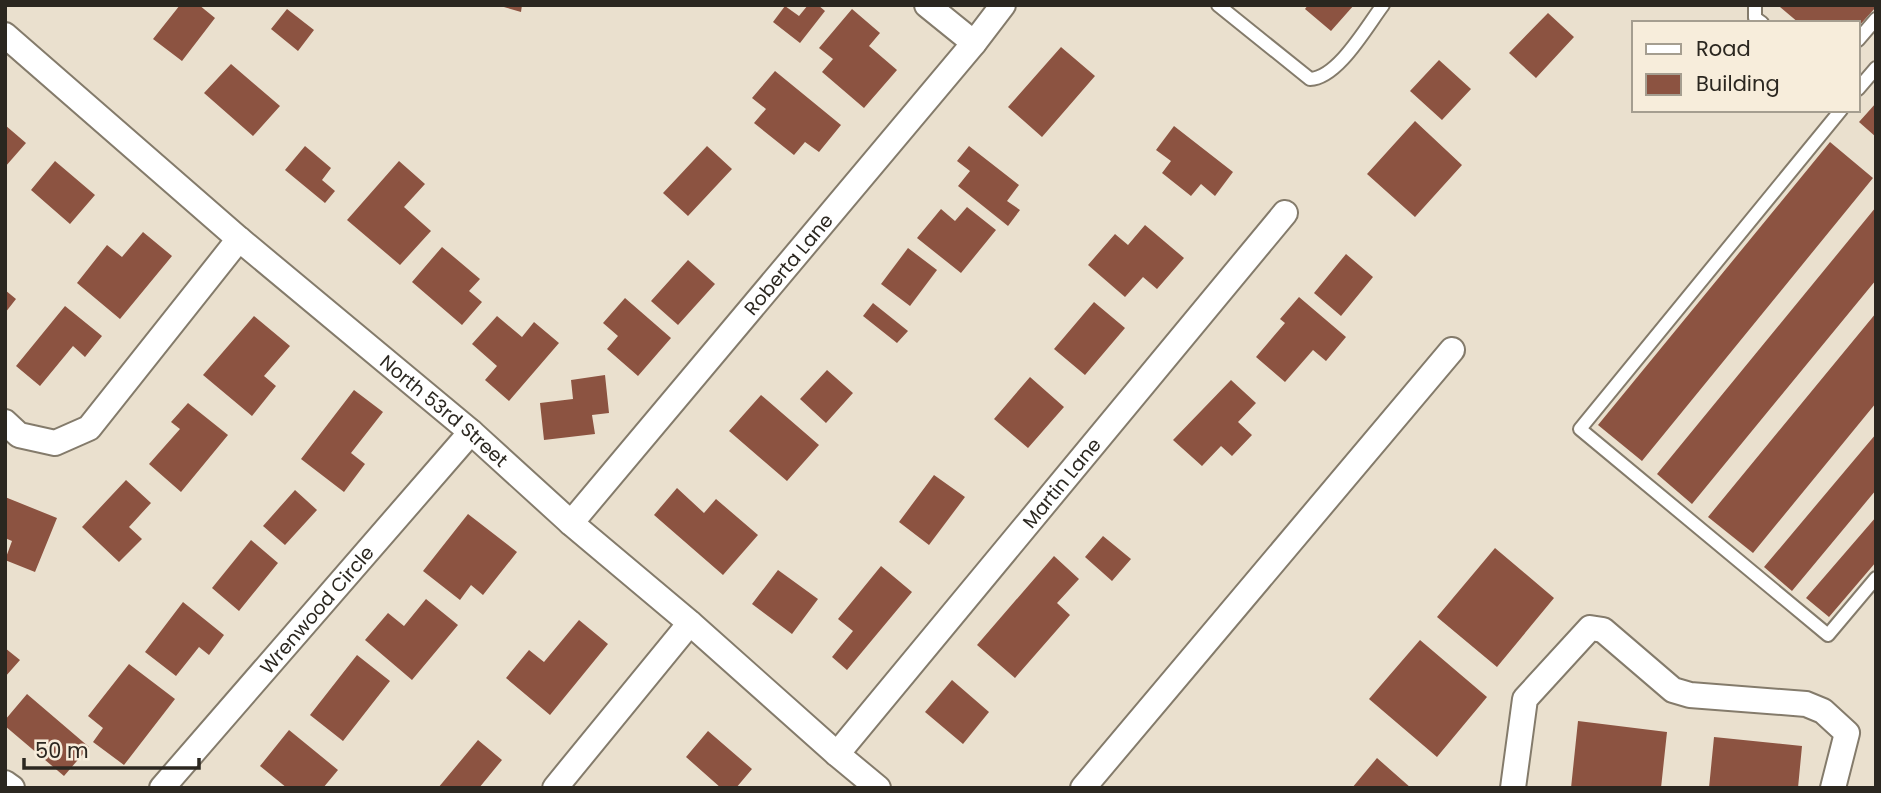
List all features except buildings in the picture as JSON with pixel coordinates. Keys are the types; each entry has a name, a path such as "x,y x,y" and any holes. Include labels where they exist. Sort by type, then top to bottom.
{"street":[{"path":"927,5 974,43"},
{"name":"Roberta Lane","path":"571,523 1003,5"},
{"name":"North 53rd Street","path":"5,36 239,239 471,432 571,523 691,623 836,754 878,788"},
{"name":"Martin Lane","path":"836,754 1284,213"},
{"path":"5,422 19,435 55,443 89,428 239,239"},
{"path":"1083,788 1452,350"},
{"name":"Wrenwood Circle","path":"162,788 471,432"},
{"path":"555,788 691,623"},
{"path":"1513,788 1525,699 1590,628 1603,630 1673,690 1690,695 1806,704 1823,711 1847,733 1833,788"},
{"path":"5,783 12,788"}],"lane":[{"path":"1218,5 1310,79 1317,78 1340,62 1383,5"},
{"path":"1755,5 1755,18 1759,21"},
{"path":"1860,38 1876,19"},
{"path":"1860,87 1876,68"},
{"path":"1839,112 1580,429 1828,635 1876,578"}]}
